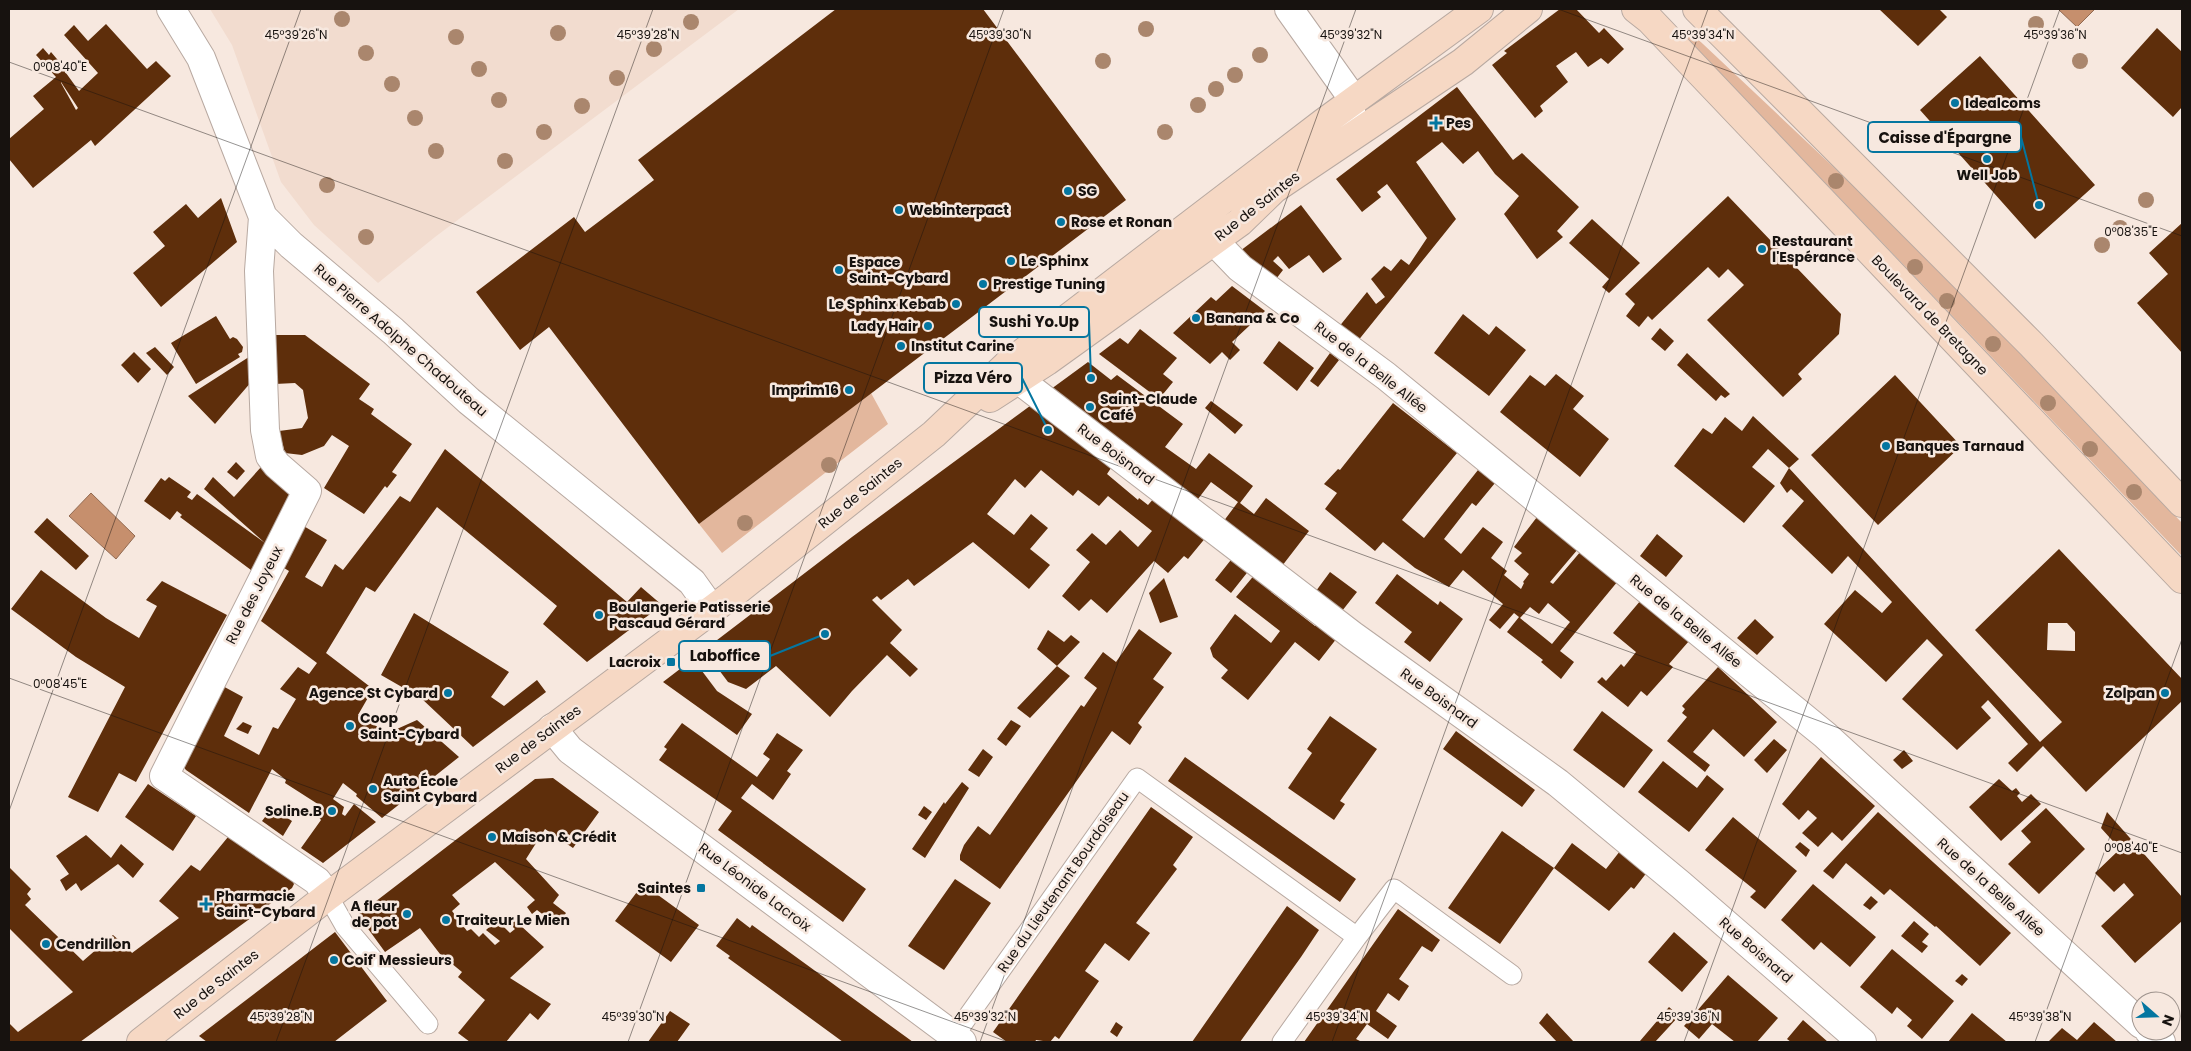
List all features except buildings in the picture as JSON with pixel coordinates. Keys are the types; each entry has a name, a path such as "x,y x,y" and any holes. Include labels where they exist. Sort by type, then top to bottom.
{"main road":[{"name":"Rue de Saintes","path":"141,1042 328,896 712,610 1352,103 1479,9"},
{"name":"Rue de Saintes","path":"1014,372 1240,222 1274,189 1464,62 1528,9"},
{"name":"Boulevard de Bretagne","path":"1636,9 1650,20 2182,579"},
{"path":"1696,9 2031,344 2182,503"}],"street":[{"name":"Rue Pierre Adolphe Chadouteau","path":"171,9 201,58 264,217 291,245 393,331 469,401 692,582 712,610"},
{"path":"1289,9 1351,96 1348,140"},
{"name":"Rue des Joyeux","path":"264,217 259,272 265,430 270,456 277,465 307,491 164,776 317,881 328,896"},
{"name":"Rue de la Belle Allée","path":"1213,240 1240,268 1386,376 1825,735 2131,1015"},
{"name":"Rue Boisnard","path":"1014,372 1352,635 1558,783 1681,885 1862,1042"},
{"name":"Rue Léonide Lacroix","path":"552,728 570,750 958,1039"}],"lane":[{"name":"Rue du Lieutenant Bourdoiseau","path":"958,1039 1137,778 1357,937"},
{"path":"1282,1042 1357,937 1394,889 1512,975"},
{"path":"328,896 345,926 428,1024"}],"shaded area":[{"path":"210,9 739,9 435,237 378,283 314,225 281,182 232,45"},
{"path":"2058,9 2095,9 2077,27"},
{"path":"1677,28 1686,28 1947,274 2182,523 2182,556"},
{"path":"871,393 888,424 722,553 699,524"},
{"path":"91,493 135,536 116,559 69,516"}],"place":[{"name":"Idealcoms","path":"1955,103"},
{"name":"Pes","path":"1436,123"},
{"name":"Well Job","path":"1987,159"},
{"name":"SG","path":"1068,191"},
{"name":"Caisse d'Épargne","path":"2039,205"},
{"name":"Webinterpact","path":"899,210"},
{"name":"Rose et Ronan","path":"1061,222"},
{"name":"Restaurant l'Espérance","path":"1762,249"},
{"name":"Le Sphinx","path":"1011,261"},
{"name":"Espace Saint-Cybard","path":"839,270"},
{"name":"Prestige Tuning","path":"983,284"},
{"name":"Le Sphinx Kebab","path":"956,304"},
{"name":"Banana & Co","path":"1196,318"},
{"name":"Lady Hair","path":"928,326"},
{"name":"Institut Carine","path":"901,346"},
{"name":"Sushi Yo.Up","path":"1091,378"},
{"name":"Imprim16","path":"849,390"},
{"name":"Saint-Claude Café","path":"1090,407"},
{"name":"Pizza Véro","path":"1048,430"},
{"name":"Banques Tarnaud","path":"1886,446"},
{"name":"Boulangerie Patisserie Pascaud Gérard","path":"599,615"},
{"name":"Laboffice","path":"825,634"},
{"name":"Lacroix","path":"671,662"},
{"name":"Agence St Cybard","path":"448,693"},
{"name":"Zolpan","path":"2165,693"},
{"name":"Coop Saint-Cybard","path":"350,726"},
{"name":"Auto École Saint Cybard","path":"373,789"},
{"name":"Soline.B","path":"332,811"},
{"name":"Maison & Crédit","path":"492,837"},
{"name":"Saintes","path":"701,888"},
{"name":"Pharmacie Saint-Cybard","path":"206,904"},
{"name":"A fleur de pot","path":"407,914"},
{"name":"Traiteur Le Mien","path":"446,920"},
{"name":"Cendrillon","path":"46,944"},
{"name":"Coif' Messieurs","path":"334,960"}]}
